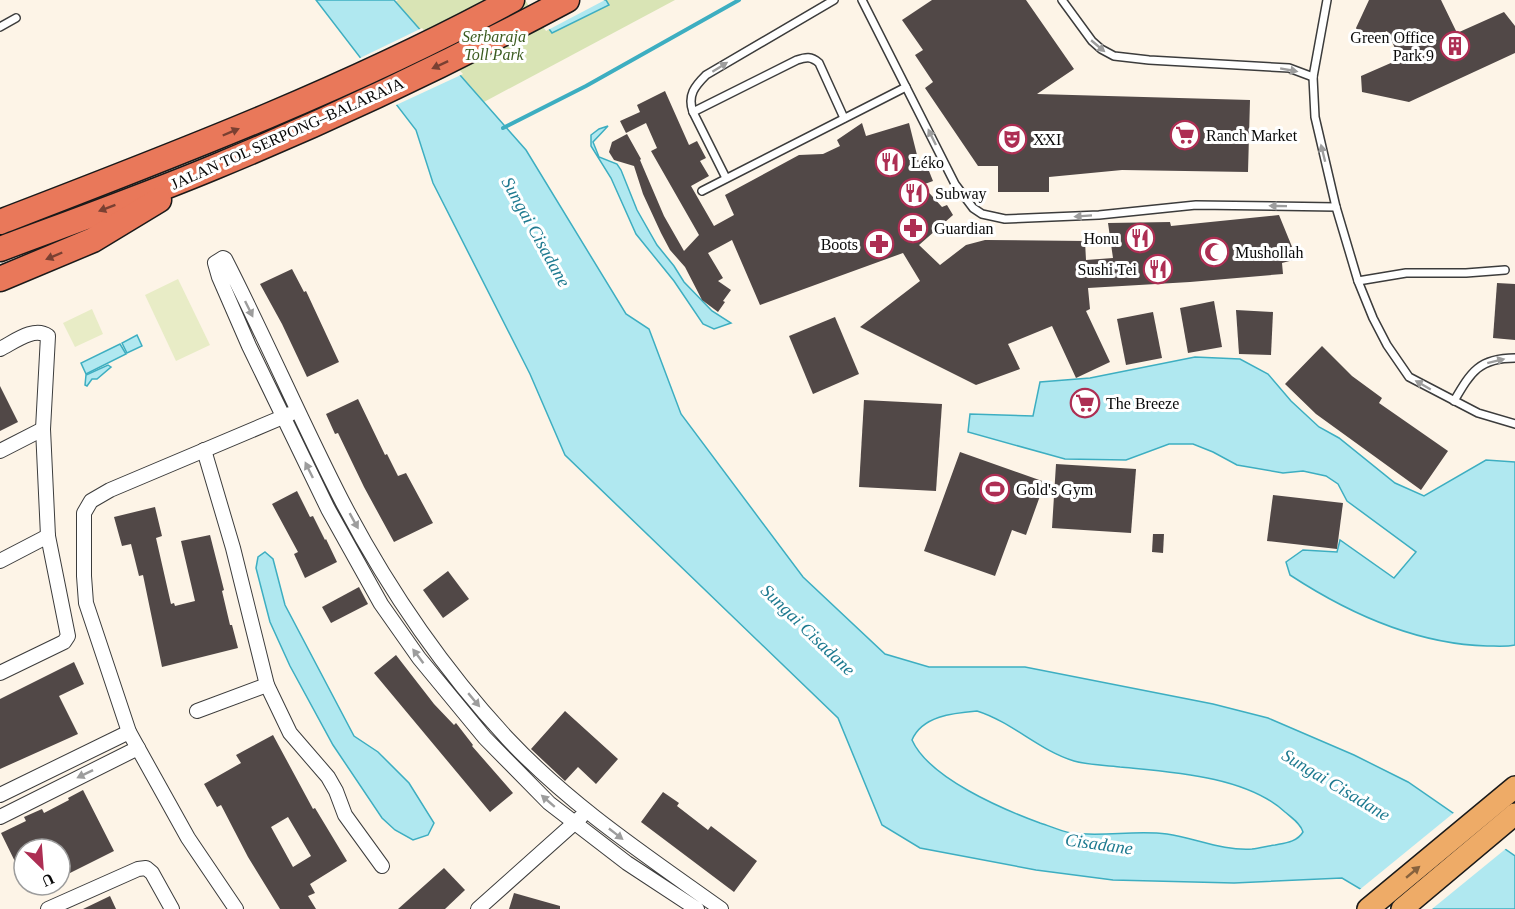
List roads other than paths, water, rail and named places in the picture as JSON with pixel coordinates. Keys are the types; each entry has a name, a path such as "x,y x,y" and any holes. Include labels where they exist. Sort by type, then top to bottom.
{"highway":[{"name":"JALAN TOL SERPONG–BALARAJA","path":"0,222 200,146 338,86 512,0"},
{"name":"JALAN TOL SERPONG–BALARAJA","path":"0,249 215,167 350,108 495,39 567,0"},
{"path":"0,207 200,146"},
{"path":"0,279 93,240 215,167"}],"main road":[{"path":"1368,909 1515,787"},
{"path":"1402,909 1515,814"}],"street":[{"path":"698,909 647,876 575,824 528,783 498,753 438,682 381,604 328,509 219,277 215,263 220,259 225,258 342,502 396,594 452,673 509,740 586,811 654,863 721,909"},
{"path":"0,349 26,335 43,332 48,336 43,429 48,536 68,636 64,642 0,673"},
{"path":"236,909 188,837 129,732 86,603 85,509 101,494 297,410"},
{"path":"0,451 43,429"},
{"path":"204,450 233,548 267,685 290,733 328,777 345,815 382,866"},
{"path":"328,509 342,502"},
{"path":"0,561 48,536"},
{"path":"438,682 452,673"},
{"path":"197,711 267,685"},
{"path":"0,795 129,732"},
{"path":"0,817 138,748"},
{"path":"478,909 575,824 586,811"},
{"path":"647,876 654,863"},
{"path":"48,909 138,869 146,868 152,873 172,909"}],"lane":[{"path":"726,178 693,112 691,94 706,75 834,0"},
{"path":"862,0 963,197 973,208 994,218 1017,220 1099,215 1196,205 1336,207"},
{"path":"1062,0 1092,41 1114,56 1289,68 1313,77"},
{"path":"1327,0 1313,77 1315,117 1336,207 1358,280 1373,318 1400,366 1409,377 1478,413 1515,424"},
{"path":"0,27 16,18"},
{"path":"693,112 771,72 807,57 819,63 844,118"},
{"path":"702,191 906,87"},
{"path":"1358,280 1406,273 1457,274 1505,270"},
{"path":"1454,401 1469,375 1479,367 1494,360 1515,358"}],"water":[{"path":"316,0 394,0 526,150 626,314 649,329 681,414 803,577 885,654 929,667 1025,667 1213,704 1268,718 1354,755 1408,782 1515,856 1515,909 1394,909 1342,878 1234,883 1113,880 1036,870 920,848 882,825 838,718 565,455 530,374 433,183 416,130","holes":["977,711 990,716 1049,751 1074,761 1184,774 1229,783 1250,790 1285,812 1303,832 1298,838 1287,843 1255,849 1241,849 1167,834 1071,833 1040,823 987,801 950,779 921,754 912,740 923,726 939,717"]},
{"path":"528,0 606,0 609,5 552,33"},
{"path":"608,126 593,142 599,157 617,164 637,210 657,245 684,282 712,311 731,323 714,329 703,324 674,281 636,234 611,178 591,146 591,135"},
{"path":"137,335 142,346 127,353 122,343"},
{"path":"120,344 126,354 86,374 81,363"},
{"path":"1195,357 1240,359 1268,374 1291,401 1319,427 1339,438 1395,483 1424,496 1486,460 1515,462 1515,645 1461,644 1409,633 1359,614 1290,575 1286,562 1303,550 1337,552 1340,540 1394,578 1416,552 1347,501 1338,484 1326,476 1303,471 1283,473 1237,465 1193,444 1169,444 1126,460 1065,459 968,432 970,414 1033,416 1040,382 1090,378"},
{"path":"108,365 111,367 97,379 92,379 87,386 85,385 86,375"},
{"path":"265,552 273,559 285,605 354,736 378,752 409,783 434,823 428,835 413,840 395,830 382,818 333,745 290,666 270,622 256,568 258,557"}],"waterway":[{"path":"503,128 586,86 739,0"}],"place":[{"name":"Green Office Park 9","path":"1455,46"},
{"name":"Ranch Market","path":"1185,135"},
{"name":"XXI","path":"1012,139"},
{"name":"Léko","path":"890,162"},
{"name":"Subway","path":"914,193"},
{"name":"Guardian","path":"913,228"},
{"name":"Honu","path":"1140,238"},
{"name":"Boots","path":"879,244"},
{"name":"Mushollah","path":"1214,252"},
{"name":"Sushi Tei","path":"1158,269"},
{"name":"The Breeze","path":"1085,403"},
{"name":"Gold's Gym","path":"995,489"}],"park label":[{"name":"Serbaraja Toll Park","path":"494,45"}],"water label":[{"name":"Sungai Cisadane","path":"536,232"},
{"name":"Sungai Cisadane","path":"808,630"},
{"name":"Sungai Cisadane","path":"1336,785"},
{"name":"Cisadane","path":"1099,844"}]}
